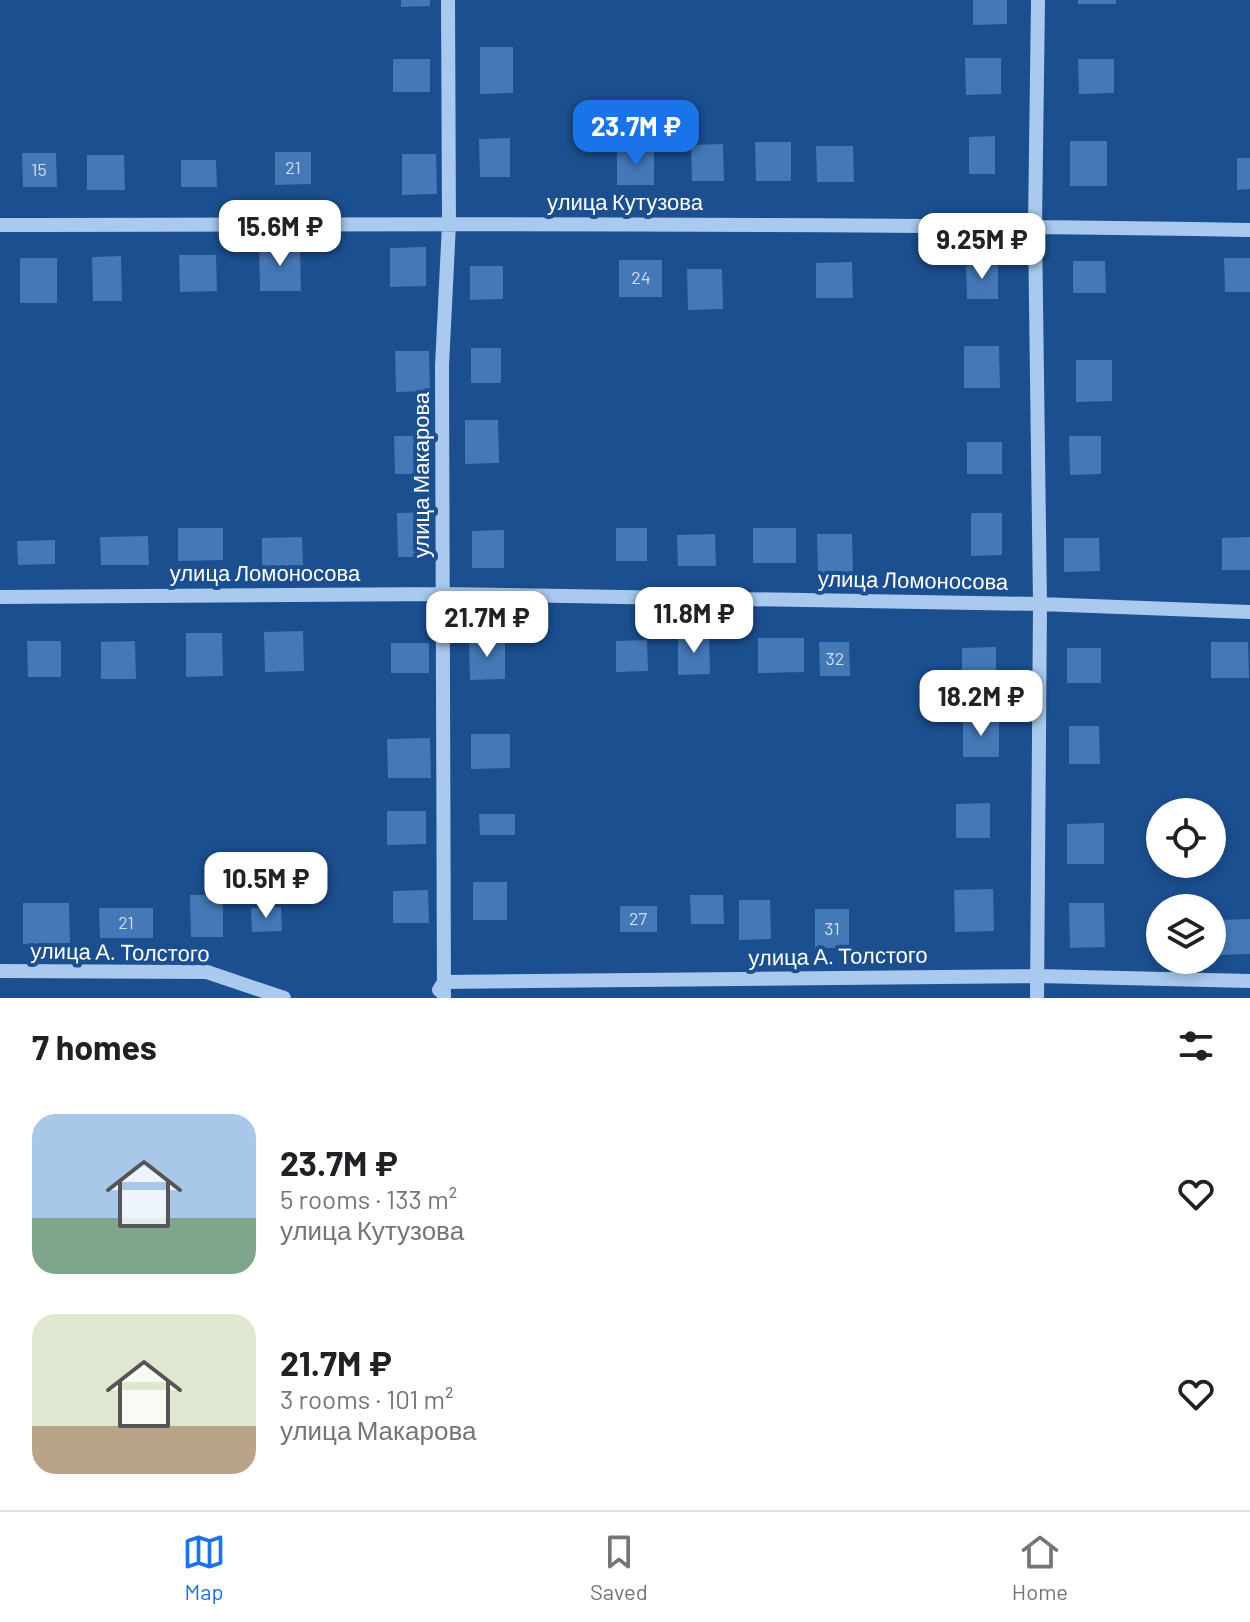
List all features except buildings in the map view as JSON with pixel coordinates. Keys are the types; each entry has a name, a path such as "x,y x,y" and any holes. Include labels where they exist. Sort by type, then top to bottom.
{"street":[{"name":"улица Макарова","path":"444,998 442,366 449,224 448,0"},
{"path":"1037,998 1040,604 1035,226 1038,0"},
{"name":"улица Кутузова","path":"0,225 1035,226 1250,230"},
{"name":"улица Ломоносова","path":"0,597 443,594 1040,604 1250,612"},
{"name":"улица А. Толстого","path":"0,971 207,972 284,998"},
{"name":"улица А. Толстого","path":"444,982 1038,976 1250,981"},
{"path":"434,998 444,982"}]}
